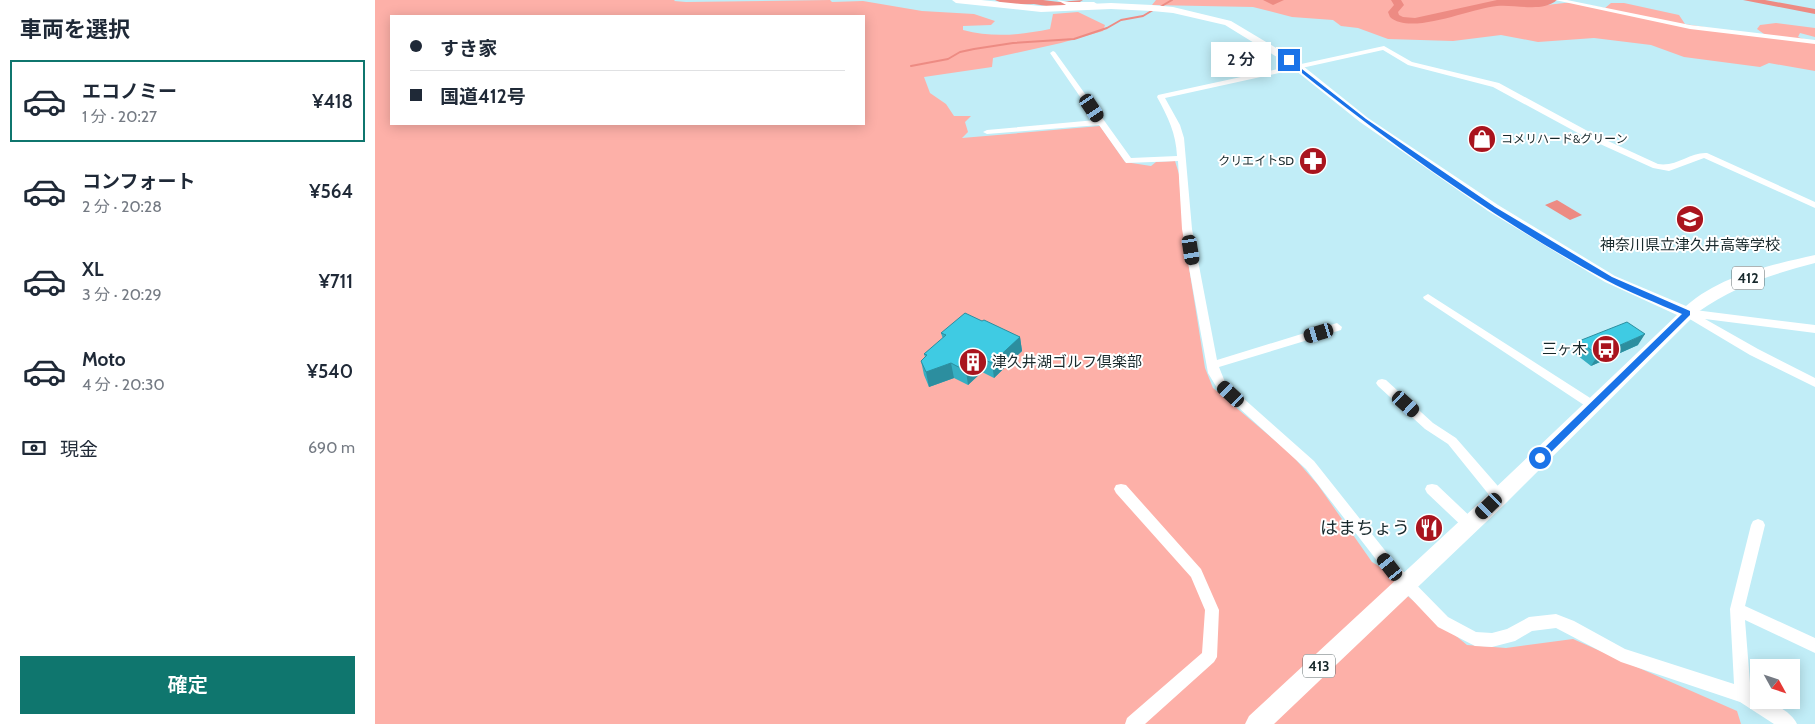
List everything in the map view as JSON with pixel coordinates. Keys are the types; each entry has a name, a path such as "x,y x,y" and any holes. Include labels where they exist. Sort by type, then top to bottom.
{"highway":[{"path":"956,0 991,2 1041,9 1135,6 1173,10 1228,23 1298,68 1364,120 1493,208 1610,279 1687,313"},
{"name":"412","path":"1687,313 1699,303 1727,287 1752,276 1815,259"},
{"name":"413","path":"1257,724 1470,525 1594,406 1687,313"}],"street":[{"path":"1060,0 1067,4 1104,4 1106,6"},
{"path":"1559,0 1673,24 1815,42"},
{"path":"1789,724 1744,695 1621,655 1569,626 1556,621 1529,624 1510,636 1492,640 1475,639 1443,622 1390,567 1311,465 1221,385 1213,365 1187,229 1178,132 1161,98 1384,48 1410,64 1496,85 1592,137 1656,166 1669,168 1704,155 1815,205"},
{"path":"1053,53 1129,160 1180,158"},
{"path":"987,132 1101,122"},
{"path":"1427,297 1594,406"},
{"path":"1687,313 1815,329"},
{"path":"1687,313 1755,352 1815,383"},
{"path":"1213,365 1337,327"},
{"path":"1382,383 1429,426 1452,442 1499,497"},
{"path":"1121,489 1195,573 1212,610 1209,657 1133,724"},
{"path":"1432,489 1470,525"},
{"path":"1744,695 1737,609 1758,525"},
{"path":"1737,609 1815,646"}],"shaded area":[{"path":"375,0 863,1 922,11 974,14 995,21 991,25 963,26 963,30 985,34 1017,34 1050,29 1053,14 1078,12 1105,25 1103,31 1061,43 993,58 992,67 924,77 930,93 946,104 954,116 971,116 965,122 968,132 962,138 1100,126 1125,162 1151,166 1156,162 1175,161 1179,174 1183,230 1205,368 1213,388 1291,454 1318,485 1372,562 1399,578 1393,584 1467,645 1506,648 1573,639 1737,711 1741,724 375,724"},
{"path":"1156,0 1537,0 1540,2 1538,6 1573,2 1605,8 1611,3 1624,3 1679,15 1685,24 1748,34 1764,34 1757,29 1760,25 1776,23 1815,28 1815,37 1800,33 1798,37 1815,43 1815,71 1769,63 1760,67 1684,57 1651,45 1594,38 1538,42 1501,35 1453,41 1388,39 1358,28 1341,26 1333,20 1292,17 1253,7 1152,5"},
{"path":"1743,0 1765,0 1815,9 1815,14"},
{"path":"1557,200 1582,215 1570,220 1545,205"}],"building":[{"path":"965,313 1020,337 992,363 980,358 966,371 951,363 926,372 921,361 927,355 924,354 946,335 941,333"},
{"path":"1627,322 1645,334 1598,355 1579,341"}],"waterway":[{"path":"1000,0 1009,2 1034,1 1053,5 1065,5 1078,0"},
{"path":"1160,7 1172,0"},
{"path":"1268,0 1273,2 1279,0"},
{"path":"1396,0 1399,5 1393,12 1393,15 1400,20 1406,21 1415,21 1497,3 1540,4 1552,0"},
{"path":"911,66 948,59 960,52 974,49 1013,43 1074,39 1107,28 1121,20 1143,16 1153,10"}],"place":[{"name":"コメリハード&グリーン","path":"1482,139"},
{"name":"クリエイトSD","path":"1313,161"},
{"name":"神奈川県立津久井高等学校","path":"1690,219"},
{"name":"三ヶ木","path":"1606,349"},
{"name":"津久井湖ゴルフ倶楽部","path":"973,362"},
{"name":"はまちょう","path":"1429,528"}],"route":[{"path":"1289,60 1364,120 1463,189 1610,279 1687,313 1540,458"}]}
